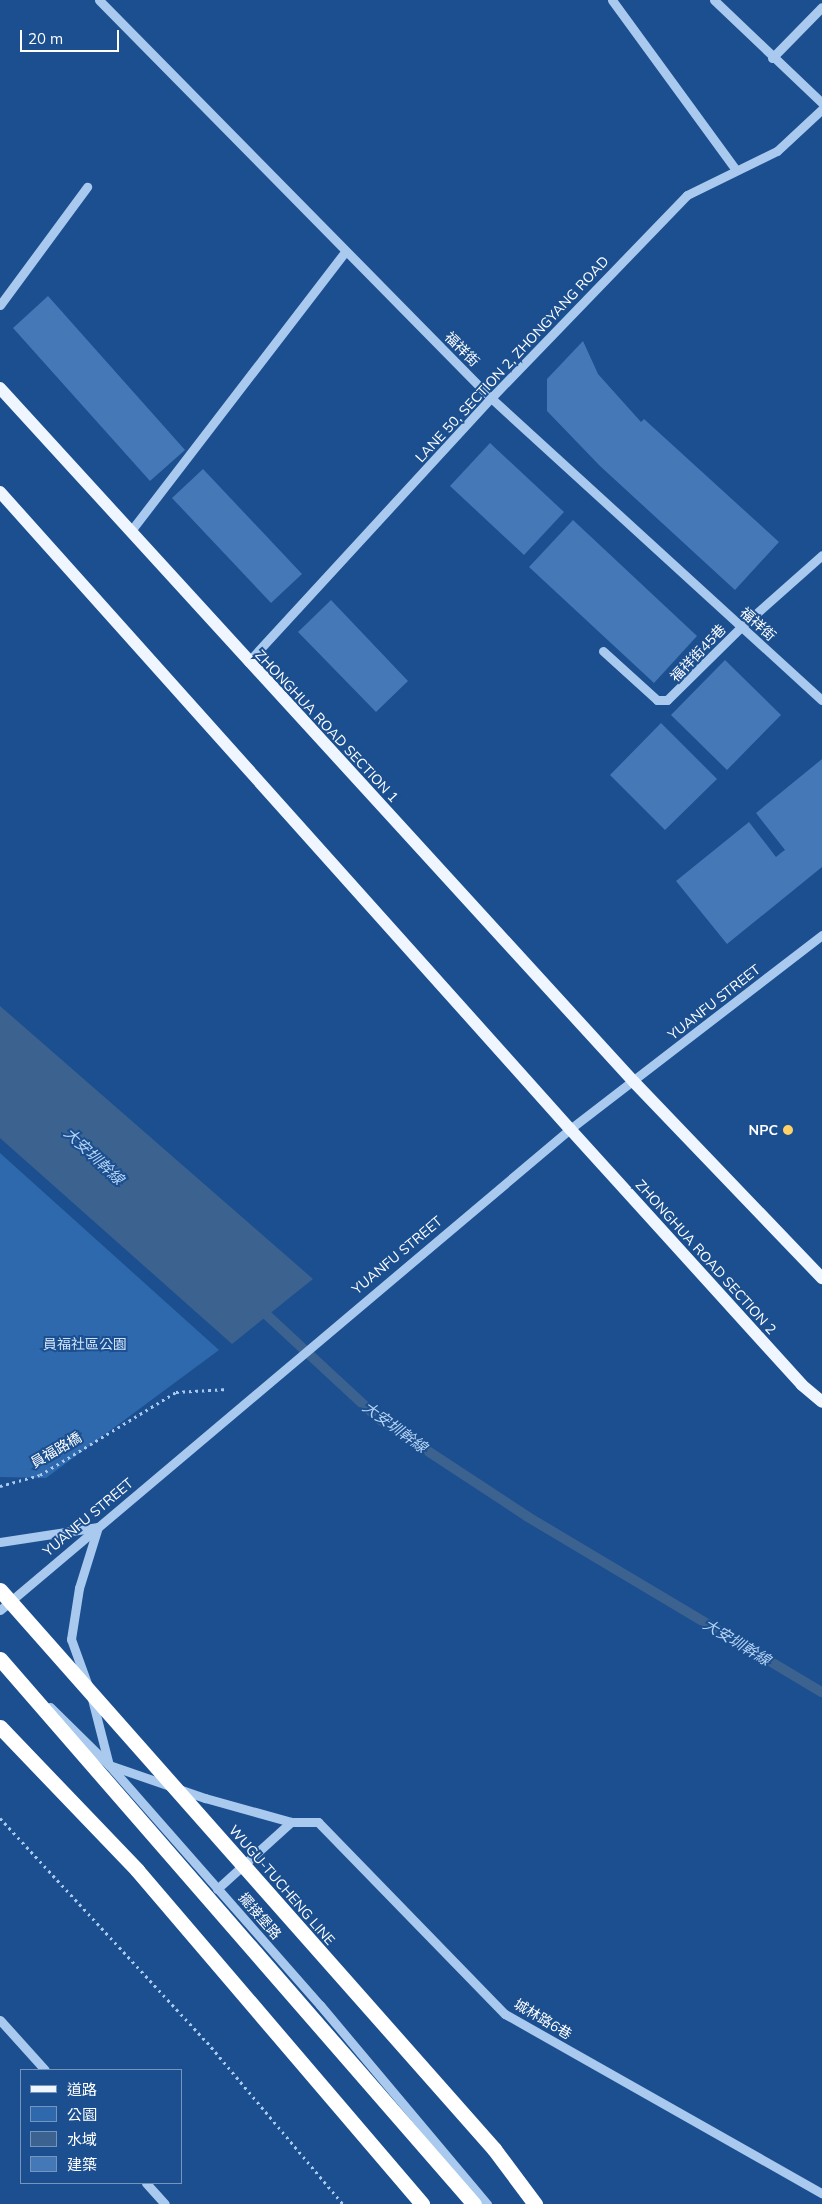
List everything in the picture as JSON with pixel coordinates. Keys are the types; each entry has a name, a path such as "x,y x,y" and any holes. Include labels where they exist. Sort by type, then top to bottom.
{"highway":[{"name":"WUGU-TUCHENG LINE","path":"0,1590 494,2149 535,2204"},
{"path":"0,1658 474,2204"},
{"path":"0,1728 137,1870 422,2204"}],"main road":[{"name":"ZHONGHUA ROAD SECTION 1","path":"0,388 248,662 634,1082"},
{"path":"0,492 570,1130"},
{"path":"634,1082 822,1278"},
{"name":"ZHONGHUA ROAD SECTION 2","path":"570,1130 802,1385 822,1402"}],"street":[{"name":"福祥街","path":"99,0 491,398 822,700"},
{"path":"612,0 736,170"},
{"path":"714,0 772,58 822,103"},
{"path":"772,58 822,7"},
{"name":"LANE 50, SECTION 2, ZHONGYANG ROAD","path":"248,662 491,398 687,195 777,151 822,109"},
{"path":"0,305 87,187"},
{"path":"130,532 346,251"},
{"name":"福祥街45巷","path":"603,650 657,700 667,700 742,627 822,555"},
{"name":"YUANFU STREET","path":"0,1610 261,1386 570,1130 822,934"},
{"path":"0,1542 98,1527 79,1588 71,1640 85,1674 108,1765"},
{"name":"擺接堡路","path":"0,1658 108,1765 487,2204"},
{"name":"城林路6巷","path":"108,1765 206,1798 291,1822 318,1822 505,2014 822,2193"},
{"path":"217,1889 291,1822"},
{"path":"0,2020 44,2069"},
{"path":"147,2184 165,2204"}],"path":[{"name":"員福路橋","path":"0,1486 40,1475 176,1392 261,1386"},
{"path":"0,1818 207,2042 343,2204"}],"green space":[{"name":"員福社區公園","path":"0,1153 219,1350 46,1478 0,1477"}],"water":[{"path":"0,1006 313,1279 232,1344 0,1138"}],"building":[{"path":"48,296 185,450 150,481 13,328"},
{"path":"583,341 598,374 641,422 644,419 779,542 735,590 600,466 547,411 547,379"},
{"path":"490,443 564,512 524,555 450,486"},
{"path":"203,469 302,574 271,603 172,498"},
{"path":"573,520 697,636 654,683 529,567"},
{"path":"331,600 408,681 376,712 298,632"},
{"path":"725,660 781,715 727,770 671,715"},
{"path":"661,723 717,779 665,830 610,775"},
{"path":"822,759 822,867 727,944 676,881 749,822 776,857 785,850 756,813"}],"waterway":[{"name":"大安圳幹線","path":"257,1306 379,1419 528,1517 822,1692"}],"place":[{"name":"NPC","path":"788,1130"}]}
